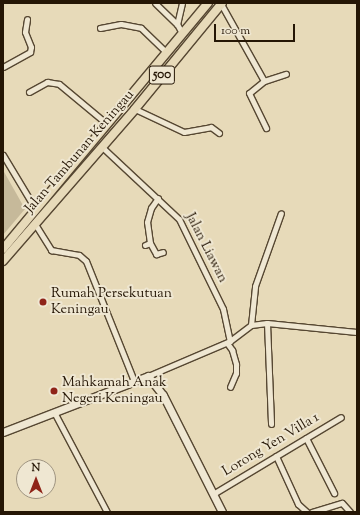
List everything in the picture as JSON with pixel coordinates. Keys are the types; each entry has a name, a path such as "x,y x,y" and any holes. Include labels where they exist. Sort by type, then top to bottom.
{"main road":[{"name":"Jalan Tambunan Keningau","path":"3,249 208,3"},
{"name":"Jalan Tambunan Keningau","path":"3,261 135,109 221,4"}],"street":[{"path":"155,3 177,24 182,33"},
{"path":"177,24 182,3"},
{"path":"221,4 264,81"},
{"path":"3,67 30,52 31,47 25,32 27,19"},
{"path":"100,28 121,24 141,28 166,52"},
{"path":"266,128 249,93 264,81 286,74"},
{"path":"29,92 47,82 59,84 107,124"},
{"path":"135,109 184,132 211,127 219,133"},
{"name":"Jalan Liawan","path":"102,147 179,219 188,234 223,309 228,342 236,364 236,373 230,387"},
{"path":"3,155 36,210"},
{"path":"158,198 151,208 147,222 147,244 156,254 163,252"},
{"path":"251,325 255,286 281,213"},
{"path":"35,224 51,250 79,255 86,261 134,381"},
{"path":"266,323 271,424"},
{"path":"3,432 148,376 228,342 251,325 266,323 357,332"},
{"path":"148,376 163,395 222,512"},
{"path":"54,412 107,512"},
{"name":"Lorong Yen Villa 1","path":"213,494 342,417"},
{"path":"306,438 334,493"},
{"path":"276,456 298,504 307,512"},
{"path":"312,512 342,503 350,512"}],"shaded area":[{"path":"3,170 25,209 3,235"}],"place":[{"name":"Rumah Persekutuan Keningau","path":"43,302"},
{"name":"Mahkamah Anak Negeri Keningau","path":"54,391"}]}
